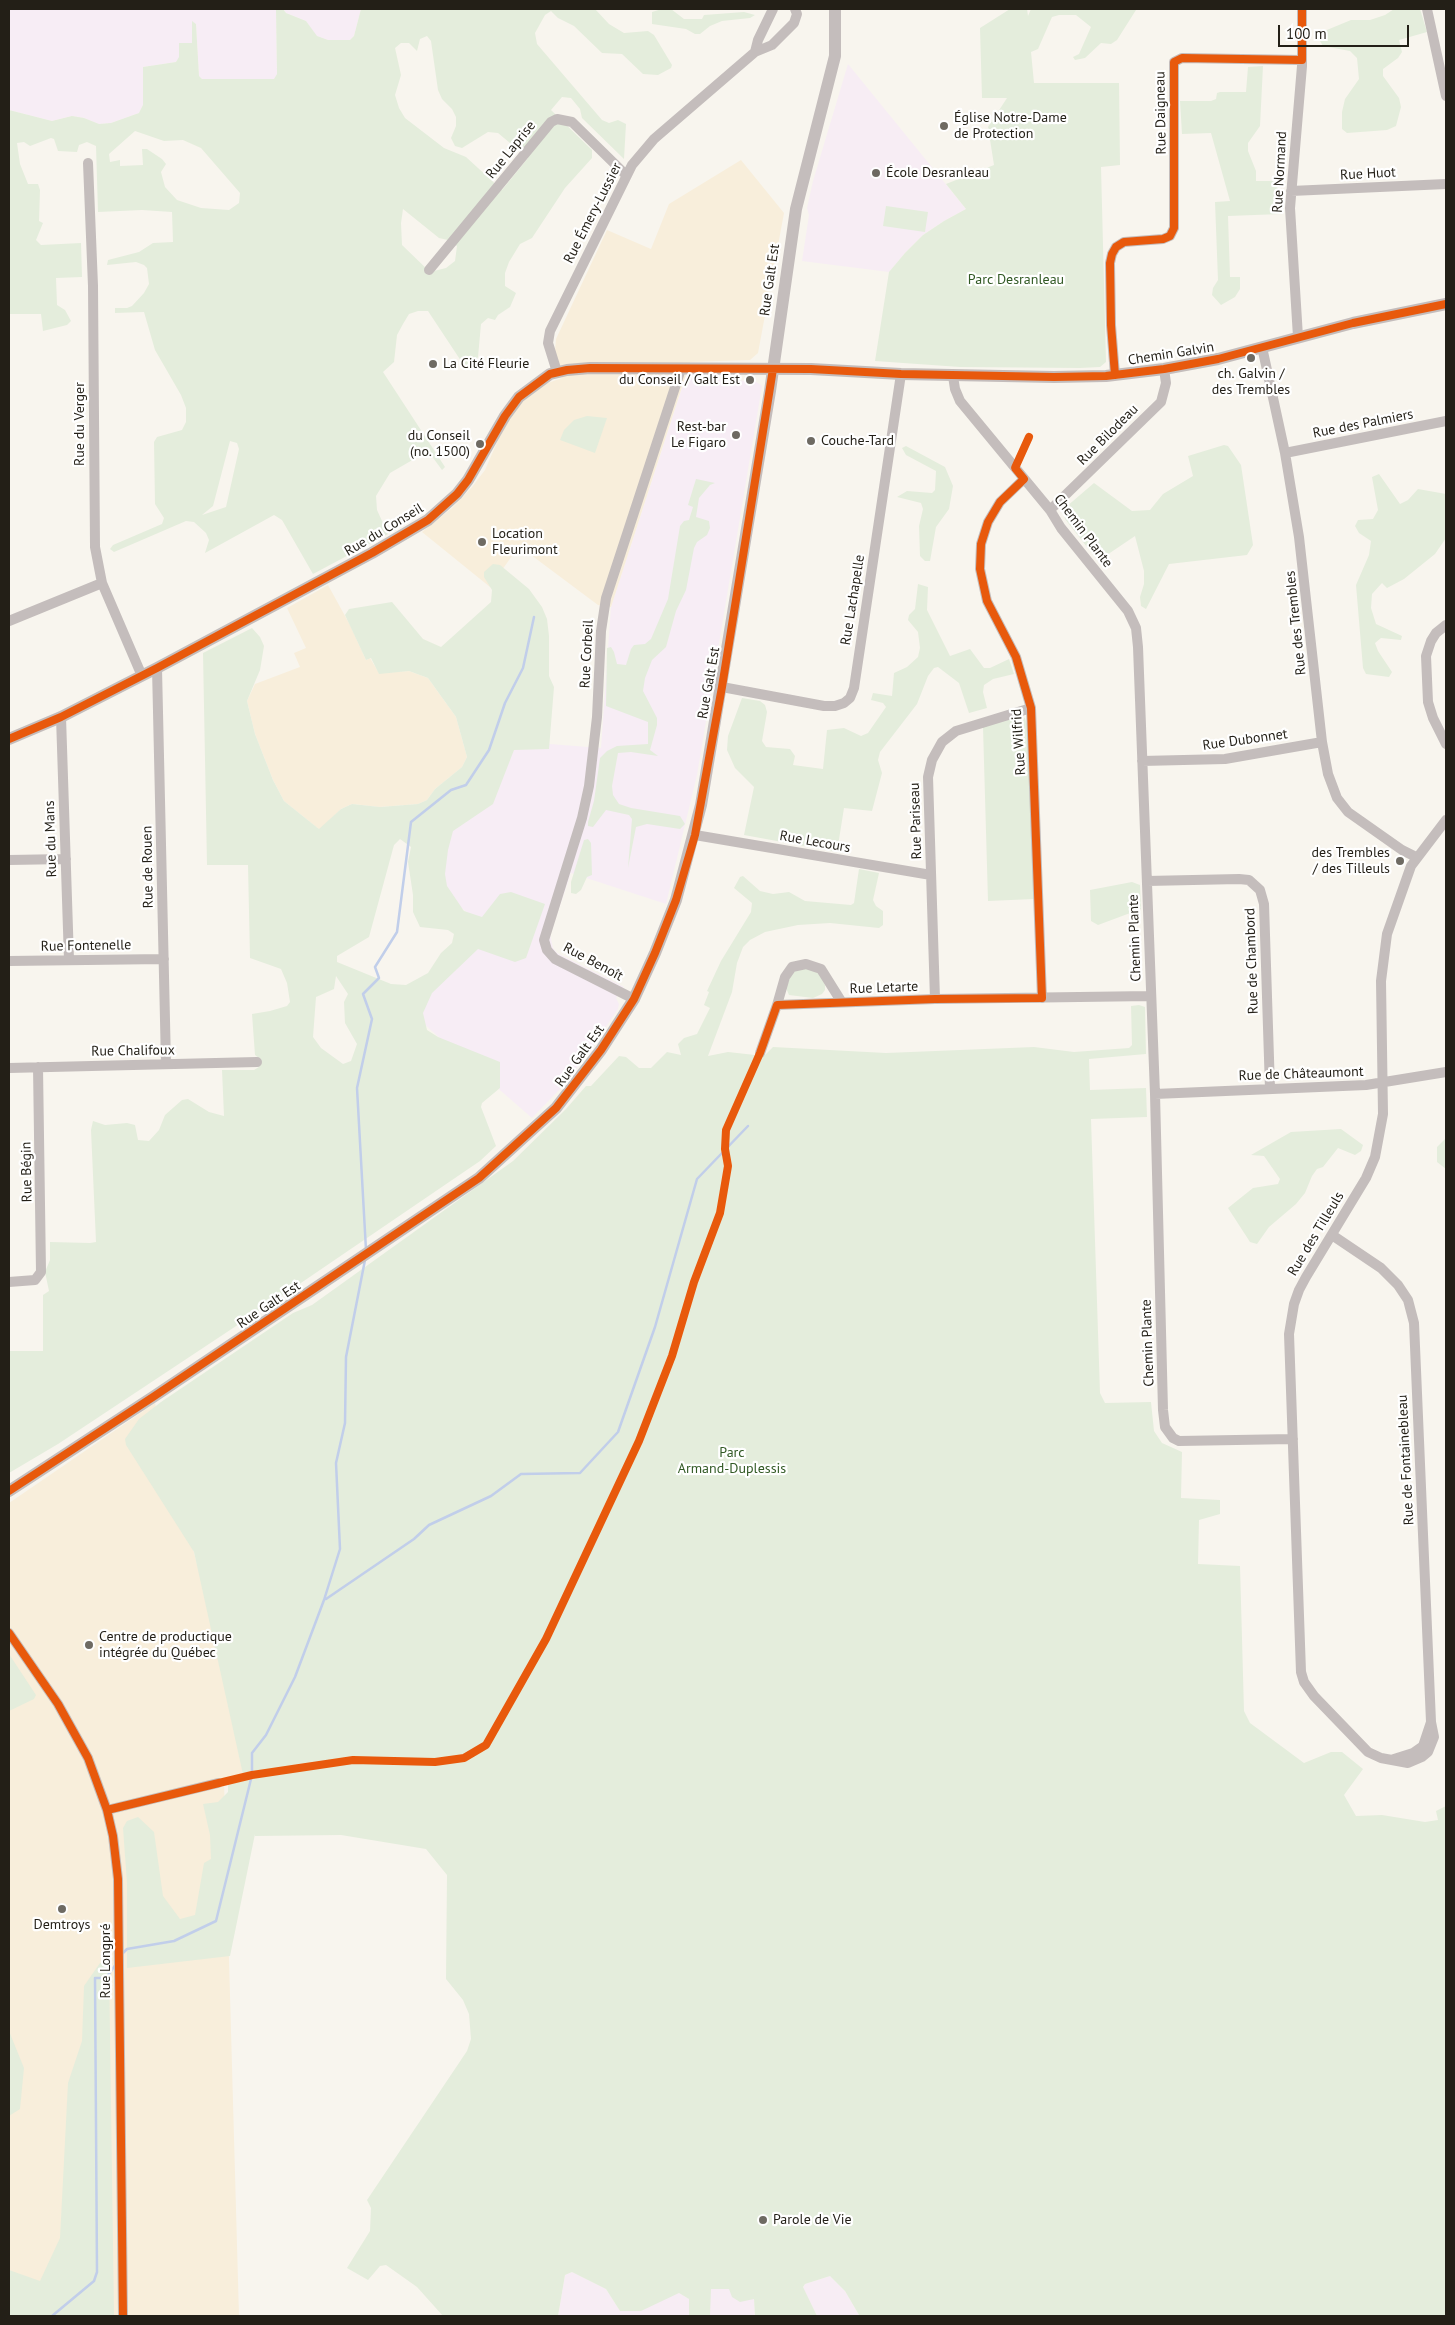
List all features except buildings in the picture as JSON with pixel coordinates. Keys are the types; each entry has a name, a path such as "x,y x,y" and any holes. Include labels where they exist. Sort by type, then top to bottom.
{"street":[{"name":"Rue Émery-Lussier","path":"755,52 758,40 773,9"},
{"name":"Rue Émery-Lussier","path":"557,372 548,343 550,331 626,175 645,148 755,52 772,44 794,23 797,14 795,9"},
{"name":"Rue Galt Est","path":"9,1491 170,1386 480,1178 538,1126 577,1084 634,999 666,928 694,835 722,688 774,369 796,209 835,56 836,9"},
{"name":"Rue Normand","path":"1298,337 1291,226 1291,191 1302,60 1302,9"},
{"path":"1427,9 1446,96"},
{"name":"Rue Daigneau","path":"1115,375 1110,262 1116,248 1124,242 1163,239 1170,236 1174,228 1174,62 1182,58 1302,60"},
{"name":"Rue Laprise","path":"429,270 551,122 557,119 572,122 626,175"},
{"name":"Rue du Verger","path":"88,163 93,286 95,547 102,583 142,676"},
{"name":"Rue Huot","path":"1291,191 1446,184"},
{"name":"Chemin Galvin","path":"774,369 953,376 1062,377 1115,375 1164,369 1218,359 1382,316 1446,304"},
{"name":"Rue des Trembles","path":"1262,347 1285,453 1305,574 1322,742 1328,774 1337,798 1348,812 1402,850 1416,857"},
{"name":"Rue du Conseil","path":"9,739 61,717 142,676 372,553 428,520 457,494 468,480 504,416 519,397 543,378 557,372 590,368 774,369"},
{"name":"Rue Corbeil","path":"545,945 546,929 577,834 590,786 597,724 600,631 606,598 682,369"},
{"name":"Rue Bilodeau","path":"1050,510 1161,402 1166,383 1164,369"},
{"name":"Rue Lachapelle","path":"722,688 824,706 835,706 844,703 850,698 854,688 901,374"},
{"name":"Chemin Plante","path":"953,376 954,389 960,401 1050,510 1133,620 1138,638 1155,1094 1163,1410 1168,1432 1179,1441 1189,1442 1293,1439"},
{"name":"Rue des Palmiers","path":"1285,453 1446,422"},
{"name":"Rue Wilfrid","path":"1024,479 1000,502 988,522 981,544 980,569 987,601 1016,657 1031,708 1042,998"},
{"path":"9,621 102,583"},
{"path":"1446,625 1436,633 1426,656 1428,702 1433,718 1446,744"},
{"name":"Rue de Rouen","path":"157,668 166,1064"},
{"name":"Rue Pariseau","path":"935,999 928,777 932,760 942,742 948,736 964,727 1031,708"},
{"name":"Rue du Mans","path":"61,717 69,960"},
{"name":"Rue Dubonnet","path":"1142,761 1225,759 1322,742"},
{"name":"Rue des Tilleuls","path":"1304,1682 1299,1661 1290,1321 1299,1290 1366,1178 1376,1157 1382,1126 1383,1083 1380,998 1383,950 1397,901 1416,857 1446,820"},
{"name":"Rue Lecours","path":"694,835 931,875"},
{"path":"9,860 66,860"},
{"name":"Rue de Chambord","path":"1147,881 1239,879 1249,880 1260,890 1264,904 1270,1089"},
{"name":"Rue Benoît","path":"545,945 550,955 634,999"},
{"name":"Rue Fontenelle","path":"9,961 164,959"},
{"name":"Rue Letarte","path":"760,1052 788,972 792,968 806,964 821,968 841,1001"},
{"name":"Rue Letarte","path":"777,1005 841,1001 1151,996"},
{"name":"Rue Chalifoux","path":"9,1068 257,1062"},
{"name":"Rue Bégin","path":"9,1282 29,1281 39,1277 42,1264 38,1067"},
{"name":"Rue de Châteaumont","path":"1155,1094 1383,1083 1446,1072"},
{"name":"Rue de Fontainebleau","path":"1304,1682 1314,1696 1368,1752 1381,1758 1394,1759 1413,1753 1423,1746 1431,1722 1412,1309 1405,1294 1381,1268 1332,1235"},
{"name":"Rue Longpré","path":"9,1633 58,1704 83,1750 107,1810 113,1836 118,1879 123,2316"},
{"path":"107,1810 218,1783"}],"shaded area":[{"path":"9,9 276,9 277,75 274,79 202,79 199,76 196,24 192,22 192,43 176,62 143,67 143,105 139,113 111,123 99,124 72,116 52,121 9,110"},
{"path":"283,9 361,9 354,36 350,40 328,40 316,36 306,21 286,13"},
{"name":"École Desranleau","path":"848,64 966,209 923,235 889,272 802,261 809,215 807,208 813,181"},
{"path":"741,160 784,213 758,353 750,360 690,362 611,607 598,605 519,546 490,587 422,532 452,508 472,487 485,470 506,422 525,398 545,384 562,378 555,351 556,339 607,230 651,249 669,204"},
{"path":"685,379 755,381 762,386 697,775 666,904 571,873 550,935 553,948 557,953 624,987 616,998 619,1004 618,1009 593,1046 563,1086 532,1118 409,1011 491,930 411,871 498,740 601,748 611,607"},
{"path":"328,585 350,625 366,660 370,658 379,673 409,671 428,678 456,717 467,757 462,767 435,789 427,800 418,804 380,807 352,804 341,809 320,830 284,801 273,780 255,734 247,701 255,684 300,667 294,653 306,648 287,608"},
{"path":"155,1403 252,1775 224,1781 239,2316 9,2316 9,1503"},
{"path":"572,2272 606,2289 620,2311 679,2293 689,2299 689,2316 558,2316 565,2275"},
{"path":"830,2276 845,2291 861,2316 817,2316 803,2288 805,2284"},
{"path":"710,2289 730,2289 754,2299 755,2316 710,2316"}],"green space":[{"path":"276,9 283,9 286,13 306,21 317,36 328,40 350,40 354,36 361,9 595,9 609,24 624,33 648,31 654,35 672,65 671,68 658,75 643,74 622,54 602,53 574,26 558,18 551,11 545,15 535,33 537,44 602,120 609,123 618,120 626,124 624,159 582,118 580,109 571,98 562,97 551,110 592,150 592,158 565,188 532,238 520,244 509,262 505,273 505,286 516,293 510,307 498,315 495,320 488,318 481,324 478,357 467,370 428,311 418,311 409,314 397,335 394,362 383,372 445,467 442,470 428,451 390,473 376,496 377,510 388,534 313,574 282,520 274,515 205,553 209,540 206,533 194,522 186,521 114,552 110,549 113,545 162,524 164,518 155,504 154,442 157,437 182,430 186,422 186,408 181,395 155,350 144,312 115,313 115,308 132,306 144,293 149,284 147,268 136,262 107,265 108,260 139,252 153,243 173,242 172,212 142,210 98,212 96,146 87,142 79,145 77,152 58,151 54,139 51,138 30,146 24,142 17,143 20,164 28,184 38,184 40,190 39,221 43,223 36,240 41,245 81,243 82,277 56,278 57,305 65,310 71,321 67,325 43,331 41,314 9,314 9,110 52,121 72,116 99,124 111,123 139,113 143,105 143,67 176,62 179,57 179,43 192,43 192,21 196,24 199,76 202,79 274,79 277,74","holes":["427,36 431,41 438,90 442,99 452,109 456,117 456,126 451,138 455,146 462,148 488,132 498,133 528,158 502,190 466,157 444,148 405,118 399,108 395,95 401,75 395,48 401,43 409,43 417,51 420,39","135,131 164,141 183,140 201,148 240,193 239,203 229,210 201,208 177,200 165,187 161,172 166,164 162,159 147,149 142,149 143,165 120,166 120,160 110,162 109,154","403,209 439,238 448,240 457,246 455,261 446,268 430,272 402,245 401,223","230,441 237,443 239,449 226,507 202,515 213,506"]},
{"path":"671,9 684,19 702,19 704,15 744,12 755,15 750,18 722,21 710,26 700,34 695,34 686,29 652,24 652,12"},
{"name":"Parc Desranleau","path":"1010,9 1027,9 1028,16 1031,9 1141,9 1136,10 1117,40 1111,44 1101,43 1085,58 1075,60 1073,57 1079,54 1091,27 1076,15 1052,17 1038,49 1031,52 1034,83 1119,83 1120,165 1101,167 1106,362 1100,367 1080,368 960,367 875,361 889,272 923,235 966,209 946,184 994,165 988,127 1007,98 982,98 980,28"},
{"path":"1394,9 1420,9 1427,32 1399,40 1402,52 1398,58 1383,69 1383,76 1399,98 1401,107 1396,126 1387,130 1347,133 1342,129 1342,112 1345,99 1359,79 1357,58 1350,51 1323,46 1320,41 1322,32 1351,20 1370,20 1385,15"},
{"path":"1263,66 1260,126 1248,143 1248,151 1256,171 1256,181 1274,181 1279,191 1281,214 1228,216 1230,277 1240,277 1240,289 1235,297 1221,305 1212,295 1213,288 1218,280 1215,202 1230,201 1211,133 1182,134 1180,101 1211,101 1216,99 1217,93 1220,92 1246,92 1248,67"},
{"path":"886,206 928,212 925,232 883,226"},
{"path":"587,416 607,418 595,453 560,440 564,430 574,420"},
{"path":"1224,445 1228,446 1241,465 1253,545 1247,555 1169,564 1146,609 1141,606 1140,597 1144,584 1144,571 1135,536 1098,561 1065,519 1066,507 1094,483 1132,511 1150,510 1163,494 1193,476 1188,456"},
{"path":"906,446 945,467 953,486 949,509 936,527 930,561 925,561 920,556 919,526 923,509 921,503 897,497 907,491 932,493 935,490 936,471 906,455 902,448"},
{"path":"1379,474 1400,504 1408,500 1418,489 1446,494 1446,538 1435,554 1404,579 1387,588 1382,583 1372,594 1371,608 1376,624 1402,636 1401,640 1381,638 1375,643 1392,672 1389,677 1366,674 1363,668 1356,585 1369,555 1371,541 1359,533 1355,526 1358,520 1373,519 1378,510 1372,477"},
{"path":"696,479 715,483 710,485 699,498 696,517 709,521 710,528 707,535 697,542 694,548 686,590 676,611 666,647 652,660 645,678 643,691 657,718 650,750 658,756 631,752 618,753 612,786 613,795 619,804 631,808 680,816 685,824 680,829 647,824 636,827 628,868 632,819 629,815 606,810 593,827 588,826 594,801 600,758 607,751 617,746 648,744 648,722 606,706 607,648 611,647 617,664 626,665 634,645 645,644 651,639 668,599 680,526 684,521 689,520 693,507 688,505"},
{"path":"493,564 500,565 529,589 542,607 547,619 549,676 554,687 549,749 514,750 493,804 453,831 445,874 447,886 464,911 482,917 500,894 511,892 545,904 526,958 515,962 478,949 432,993 423,1013 427,1030 438,1037 500,1062 500,1088 482,1103 481,1107 496,1146 480,1161 295,1287 58,1444 9,1473 9,1351 43,1351 43,1295 49,1291 45,1272 50,1260 50,1242 96,1242 91,1130 93,1121 105,1125 127,1123 135,1125 138,1140 149,1141 159,1130 165,1115 182,1100 188,1099 209,1112 224,1116 222,1070 254,1070 259,1067 260,1059 255,1055 252,1014 287,1006 290,1002 287,983 281,969 250,958 248,865 207,865 203,653 252,628 260,637 264,646 260,670 247,701 255,734 273,780 284,801 319,829 341,809 352,804 380,807 418,804 427,800 435,789 462,767 467,757 456,717 428,678 409,671 379,674 371,658 366,660 345,615 349,609 392,602 423,639 441,647 491,602 492,590 484,577 484,572","holes":["400,839 411,847 408,862 413,895 413,912 420,927 448,930 454,934 452,943 441,953 428,973 406,985 391,984 337,962 337,956 369,937 394,845","336,976 348,994 344,1002 345,1023 357,1044 351,1061 343,1064 321,1048 313,1037 316,997 334,989"]},
{"path":"918,584 928,587 927,610 950,656 970,649 984,668 990,668 1009,659 1014,674 993,679 984,685 983,692 987,708 969,713 959,683 938,667 934,668 928,676 917,704 880,752 878,760 882,773 872,811 844,808 837,852 744,835 754,787 735,768 727,750 728,736 742,698 760,701 765,705 767,712 762,741 766,747 790,749 795,756 793,765 823,769 827,730 844,728 861,736 868,733 886,707 883,703 871,700 873,693 892,696 894,673 907,667 918,657 920,648 918,632 908,620 909,615 915,609"},
{"path":"1020,716 1025,718 1027,724 1034,899 988,901 983,727"},
{"path":"588,839 591,843 592,875 587,877 581,890 576,894 571,893 571,882 584,840"},
{"name":"Parc Armand-Duplessis","path":"859,869 879,873 873,900 876,906 883,911 883,925 879,928 830,923 798,925 765,932 750,940 743,947 737,963 732,992 708,1056 728,1052 764,1056 773,1047 886,1053 1034,1047 1074,1052 1129,1048 1132,1045 1131,1006 1139,1005 1145,1007 1146,1054 1089,1059 1090,1090 1146,1088 1147,1117 1091,1119 1100,1393 1105,1403 1151,1402 1154,1431 1162,1443 1182,1452 1181,1498 1220,1500 1220,1514 1199,1520 1198,1564 1240,1566 1244,1711 1250,1723 1304,1763 1331,1752 1342,1752 1363,1769 1344,1795 1356,1816 1382,1815 1425,1822 1438,1820 1436,1811 1446,1806 1446,2316 861,2316 845,2291 830,2276 805,2284 803,2287 817,2316 755,2316 754,2299 740,2302 732,2297 729,2289 711,2289 710,2316 689,2316 689,2299 679,2293 641,2311 620,2311 606,2289 572,2272 565,2275 558,2316 443,2316 417,2287 386,2265 380,2266 368,2280 347,2268 370,2231 371,2208 367,2200 467,2051 471,2039 469,2014 463,2000 446,1979 447,1875 426,1849 341,1835 255,1836 255,1834 230,1956 127,1968 127,1883 123,1828 127,1821 138,1817 154,1832 163,1896 180,1919 195,1915 204,1863 211,1859 210,1835 203,1804 218,1802 228,1792 228,1783 244,1779 194,1552 126,1445 125,1439 139,1419 161,1402 293,1313 312,1305 513,1161 566,1109 586,1086 591,1086 619,1056 626,1057 639,1068 651,1068 667,1052 681,1055 678,1044 684,1038 697,1034 710,1008 704,1005 709,992 707,991 721,961 751,912 752,903 734,888 740,877 743,876 760,891 773,894 789,892 805,901 851,905 854,903"},
{"path":"1132,882 1140,885 1141,909 1098,925 1091,921 1090,890"},
{"path":"810,969 820,974 825,985 825,990 822,994 813,998 789,995 786,988 791,975 795,971"},
{"path":"1341,1129 1363,1145 1361,1151 1355,1155 1338,1148 1323,1167 1317,1169 1305,1193 1296,1204 1269,1227 1257,1244 1250,1242 1228,1208 1253,1188 1278,1184 1280,1179 1264,1156 1251,1155 1291,1132"},
{"path":"1446,1138 1446,1169 1437,1162 1437,1147"},
{"path":"9,1654 36,1695 34,1699 9,1711"},
{"path":"109,1962 114,2316 9,2316 9,2270 40,2281 60,2238 68,2083 82,2041 84,1986 100,1963"},
{"path":"9,2031 24,2068 20,2109 9,2116"}],"waterway":[{"path":"366,1250 357,1088 372,1019 363,994 379,978 375,967 397,932 411,822 451,790 466,785 489,750 505,703 523,668 534,617"},
{"path":"326,1599 414,1539 429,1525 491,1496 521,1474 580,1473 618,1432 655,1327 697,1179 748,1126"},
{"path":"123,1953 127,1949 174,1941 216,1921 252,1775 252,1753 266,1735 295,1677 324,1600 340,1549 336,1463 345,1423 346,1357 365,1260"},
{"path":"52,2316 94,2281 97,2272 95,1978 106,1978 116,1964"}],"cycle path":[{"path":"1115,375 1111,325 1110,263 1112,254 1116,247 1124,242 1163,239 1170,236 1174,228 1174,62 1182,58 1302,60 1302,9"},
{"path":"9,739 61,717 157,668 372,553 428,520 457,494 468,480 505,416 519,397 550,374 590,368 811,369 901,374 1054,377 1106,376 1164,369 1218,359 1353,323 1446,304"},
{"path":"9,1491 153,1397 479,1178 556,1108 601,1050 634,999 655,953 676,900 695,835 722,687 773,369"},
{"path":"107,1810 252,1775 353,1760 435,1762 464,1758 486,1745 546,1639 639,1441 672,1356 694,1282 720,1213 728,1166 725,1149 726,1130 760,1053 777,1005 935,999 1042,998 1031,708 1016,657 987,601 980,569 981,544 988,522 1000,502 1024,479 1015,468 1029,437"},
{"path":"9,1633 58,1704 88,1758 107,1810 113,1836 118,1879 123,2316"}],"place":[{"name":"Église Notre-Dame de Protection","path":"944,126"},
{"name":"École Desranleau","path":"876,173"},
{"name":"ch. Galvin / des Trembles","path":"1251,358"},
{"name":"La Cité Fleurie","path":"433,364"},
{"name":"du Conseil / Galt Est","path":"750,380"},
{"name":"Rest-bar Le Figaro","path":"736,435"},
{"name":"Couche-Tard","path":"811,441"},
{"name":"du Conseil (no. 1500)","path":"480,444"},
{"name":"Location Fleurimont","path":"482,542"},
{"name":"des Trembles / des Tilleuls","path":"1400,861"},
{"name":"Centre de productique intégrée du Québec","path":"89,1645"},
{"name":"Demtroys","path":"62,1909"},
{"name":"Parole de Vie","path":"763,2220"}]}
